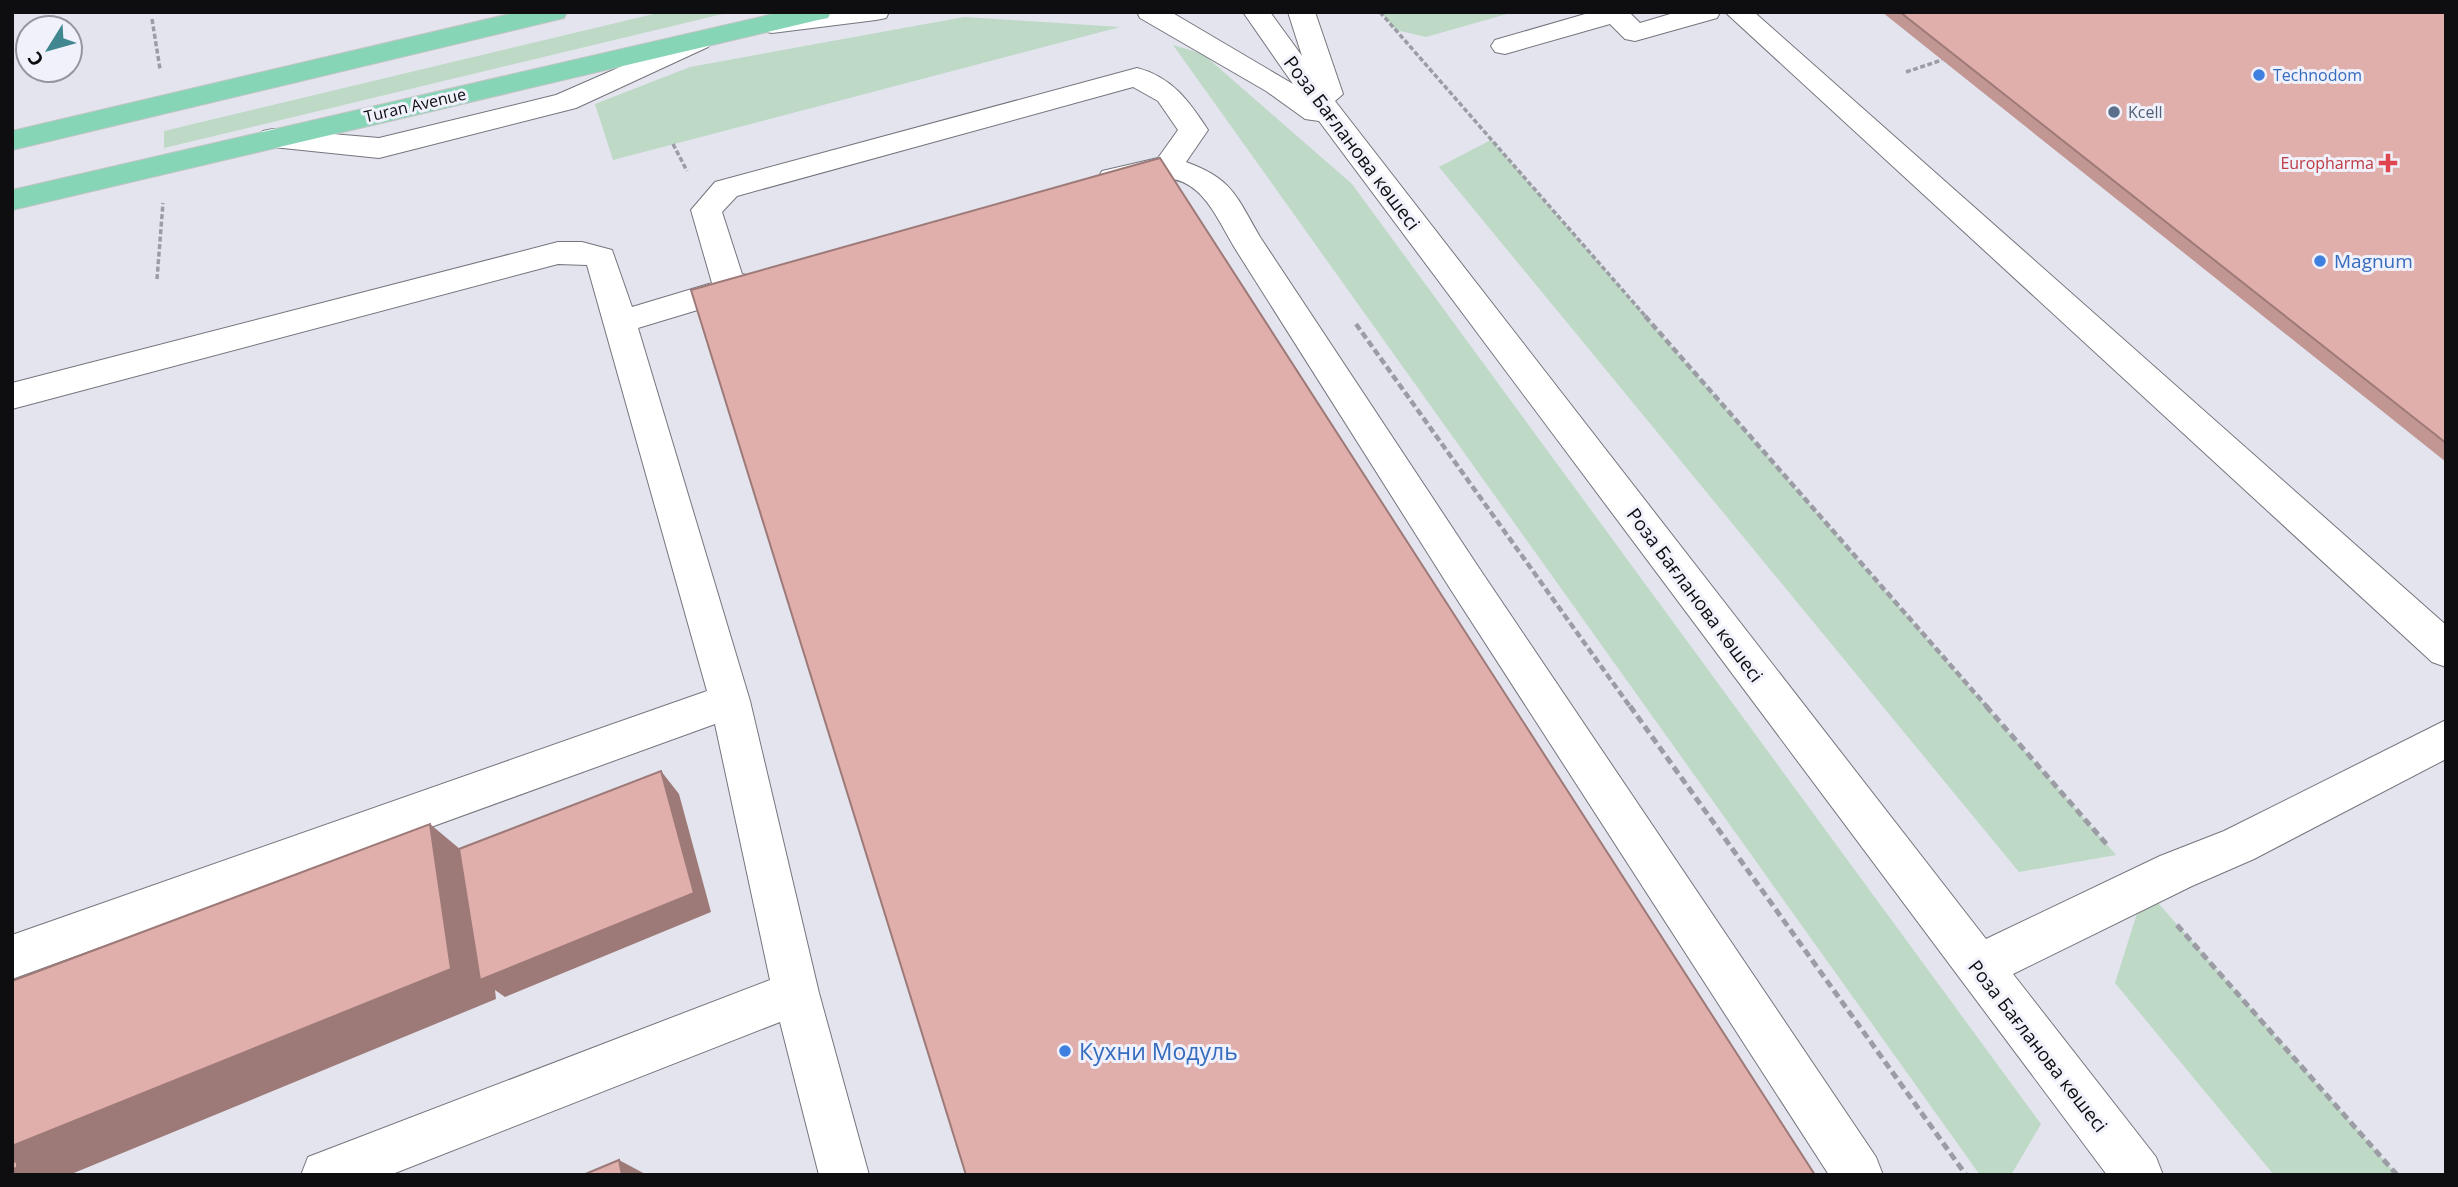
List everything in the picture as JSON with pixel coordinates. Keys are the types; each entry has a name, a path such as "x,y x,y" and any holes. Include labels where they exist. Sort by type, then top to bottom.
{"main road":[{"path":"12,141 554,12"},
{"path":"698,41 818,12"},
{"path":"12,200 274,138"}],"street":[{"path":"760,27 876,12"},
{"path":"1150,12 1276,85 1342,132"},
{"name":"Роза Бағланова көшесі","path":"1256,12 1342,132 2132,1173"},
{"path":"1301,12 1342,132"},
{"path":"1505,46 1614,13 1634,33 1707,12"},
{"path":"1738,12 2446,650"},
{"path":"274,138 379,148 566,102 698,41"},
{"path":"730,289 706,209 726,188 1137,77 1168,95 1193,130 1168,166"},
{"path":"1075,188 1168,166 1201,178 1220,195 1247,242 1465,579 1858,1175"},
{"path":"12,396 558,253 582,253 601,258 730,701 796,993 844,1175"},
{"path":"620,322 782,274"},
{"path":"12,957 730,701"},
{"path":"1978,967 2176,871 2239,845 2446,738"},
{"path":"342,1171 796,993"}],"path":[{"path":"1380,12 2397,1175"},
{"path":"152,19 162,78"},
{"path":"1906,72 1942,60"},
{"path":"157,279 163,200"},
{"path":"1348,313 1966,1175"}],"green space":[{"path":"662,12 731,12 164,148 164,131"},
{"path":"1380,12 1514,12 1426,37 1396,30"},
{"path":"964,17 1120,27 613,160 595,104 690,67"},
{"path":"1173,45 1203,54 1352,184 2041,1124 2011,1175 1980,1175"},
{"path":"1491,140 2116,855 2019,872 1439,167"},
{"path":"2145,888 2397,1175 2274,1175 2115,983"}],"building":[{"name":"Magnum","path":"1900,12 2446,12 2446,443"},
{"path":"1160,158 1815,1175 966,1175 691,290"},
{"path":"661,771 694,893 480,980 459,849"},
{"path":"430,824 451,969 12,1146 12,981"},
{"path":"619,1160 622,1175 583,1175"},
{"path":"12,1161 17,1162 17,1168 12,1169"}],"place":[{"name":"Technodom","path":"2259,75"},
{"name":"Kcell","path":"2114,112"},
{"name":"Europharma","path":"2388,163"},
{"name":"Magnum","path":"2320,261"},
{"name":"Кухни Модуль","path":"1065,1051"}]}
